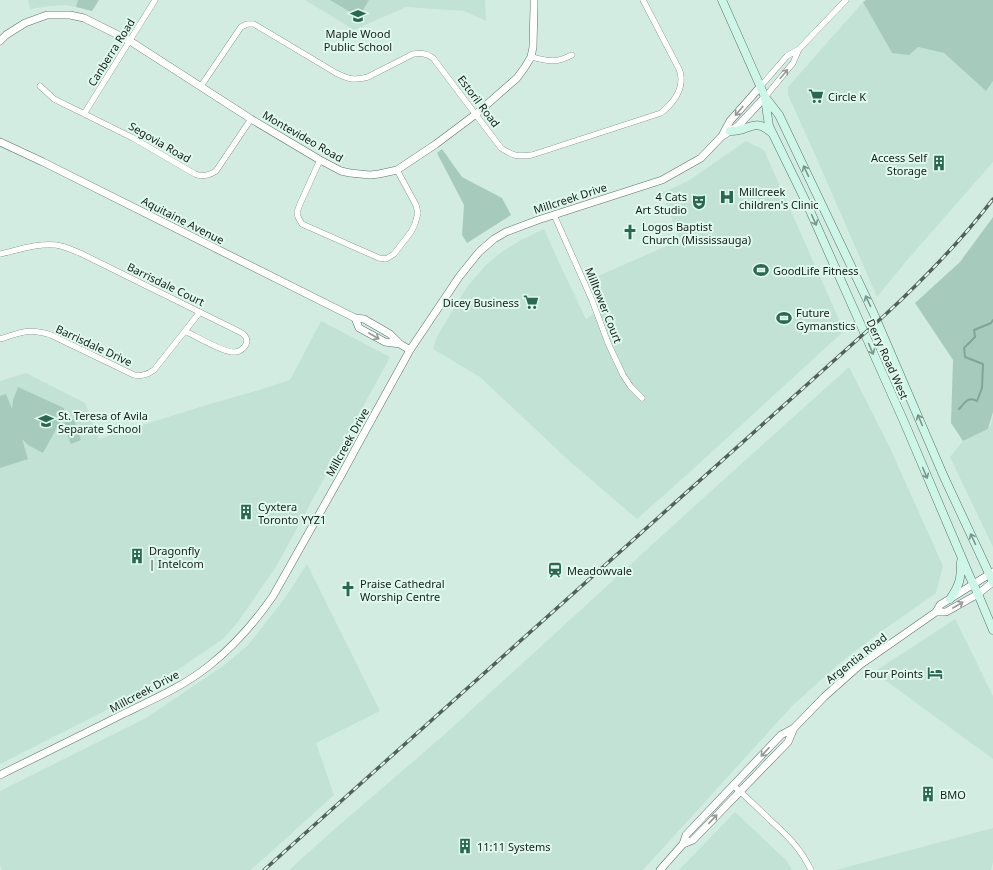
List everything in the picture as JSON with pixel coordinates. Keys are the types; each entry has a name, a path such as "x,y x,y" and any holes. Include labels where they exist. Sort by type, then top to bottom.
{"main road":[{"name":"Derry Road West","path":"722,0 760,87 765,97 779,115 873,312 944,477 992,579"},
{"name":"Derry Road West","path":"765,97 769,126 807,204 993,630"},
{"path":"730,131 738,132 751,126 759,125 773,135"},
{"path":"950,599 957,589 961,576 961,557"}],"street":[{"name":"Canberra Road","path":"84,114 154,0"},
{"name":"Montevideo Road","path":"0,41 6,35 25,23 47,15 70,15 80,17 130,40 251,119 320,160 341,171 374,174 397,170 436,144 476,114 517,78 531,57 533,47 534,0"},
{"name":"Estoril Road","path":"201,86 241,27 247,24 254,24 336,73 353,80 368,77 413,54 427,53 433,58 501,148 519,156 532,154 661,113 671,105 680,91 681,78 679,68 643,0"},
{"name":"Millcreek Drive","path":"721,137 730,121 787,56 799,49 846,0"},
{"name":"Millcreek Drive","path":"0,775 165,694 210,665 240,637 273,596 410,350 459,277 479,252 494,239 506,232 538,220 662,180 701,158 721,137 738,126 765,97 793,63 799,49"},
{"path":"531,57 552,62 572,55"},
{"name":"Segovia Road","path":"40,86 54,99 133,138 200,176 212,174 216,171 251,119"},
{"name":"Aquitaine Avenue","path":"0,142 355,318 364,319 390,334 400,344 410,350"},
{"path":"320,160 297,212 302,224 379,258 386,259 394,254 411,232 416,224 418,213 416,205 397,170"},
{"name":"Milltower Court","path":"554,215 592,300 608,343 623,376 642,398"},
{"name":"Barrisdale Court","path":"0,254 34,246 46,245 57,245 80,253 240,332 245,336 247,341 245,346 240,351 234,353 224,350 185,331"},
{"name":"Barrisdale Drive","path":"0,339 25,331 40,332 51,335 134,375 142,376 149,374 154,370 200,312"},
{"name":"Argentia Road","path":"684,844 686,835 781,735 794,728 824,697 860,665 936,612 940,606 950,599 973,585 992,579"},
{"name":"Argentia Road","path":"936,612 946,612 978,594 992,579"},
{"name":"Argentia Road","path":"660,870 684,844 693,840 788,742 794,728"},
{"path":"734,786 790,838 799,849 811,870"}],"shaded area":[{"path":"28,0 78,0 76,7 65,5 30,9"},
{"path":"78,0 99,0 92,11 76,7"},
{"name":"Maple Wood Public School","path":"305,0 485,0 486,21 464,11 406,7 354,30"},
{"path":"330,0 369,0 359,17"},
{"path":"866,0 993,0 993,81 986,91 944,53 918,47 909,55 892,53 863,2"},
{"path":"863,2 892,53 918,47 944,53 985,90 993,81 993,162 908,259 877,297 788,95 788,87"},
{"path":"746,141 764,150 844,331 637,519 566,458 480,377 433,349 437,336 467,287 486,265 503,251 544,229 586,319 602,308 589,280 680,240 662,193 688,181"},
{"path":"442,149 462,177 502,198 511,215 467,243 462,235 464,205 437,153"},
{"path":"993,217 993,412 988,429 963,441 951,423 953,360 915,303 960,262"},
{"path":"321,321 390,357 276,567 237,623 223,639 152,687 0,764 0,381 26,373 85,403 99,439 290,380"},
{"path":"849,367 890,448 943,566 936,593 841,662 793,705 643,870 289,870 445,734"},
{"path":"18,387 64,408 65,413 43,453 28,445 22,439 28,459 0,468 0,396 6,394 12,409 13,400"},
{"path":"993,415 993,547 950,457 963,441 988,429 991,425"},
{"path":"74,419 81,440 71,444 63,423"},
{"path":"307,564 380,711 316,743 334,795 251,870 2,870 0,865 0,791 146,718 223,666 248,645 285,598"},
{"path":"955,619 993,696 993,759 874,672"},
{"path":"735,812 786,860 792,870 679,870"},
{"path":"993,828 993,862 991,870 836,870"}],"waterway":[{"path":"959,409 971,399 977,401 982,388 983,364 965,357 964,348 975,337 974,330 991,323 993,320"}],"railway":[{"path":"264,870 886,314 942,259 993,199"}],"place":[{"name":"Maple Wood Public School","path":"358,16"},
{"name":"Circle K","path":"816,96"},
{"name":"Access Self Storage","path":"939,163"},
{"name":"Millcreek children's Clinic","path":"727,197"},
{"name":"4 Cats Art Studio","path":"699,202"},
{"name":"Logos Baptist Church (Mississauga)","path":"630,232"},
{"name":"GoodLife Fitness","path":"761,270"},
{"name":"Dicey Business","path":"531,302"},
{"name":"Future Gymanstics","path":"784,318"},
{"name":"St. Teresa of Avila Separate School","path":"46,421"},
{"name":"Cyxtera Toronto YYZ1","path":"246,512"},
{"name":"Dragonfly | Intelcom","path":"137,556"},
{"name":"Meadowvale","path":"555,570"},
{"name":"Praise Cathedral Worship Centre","path":"348,589"},
{"name":"Four Points","path":"935,673"},
{"name":"BMO","path":"928,794"},
{"name":"11:11 Systems","path":"465,846"}]}
